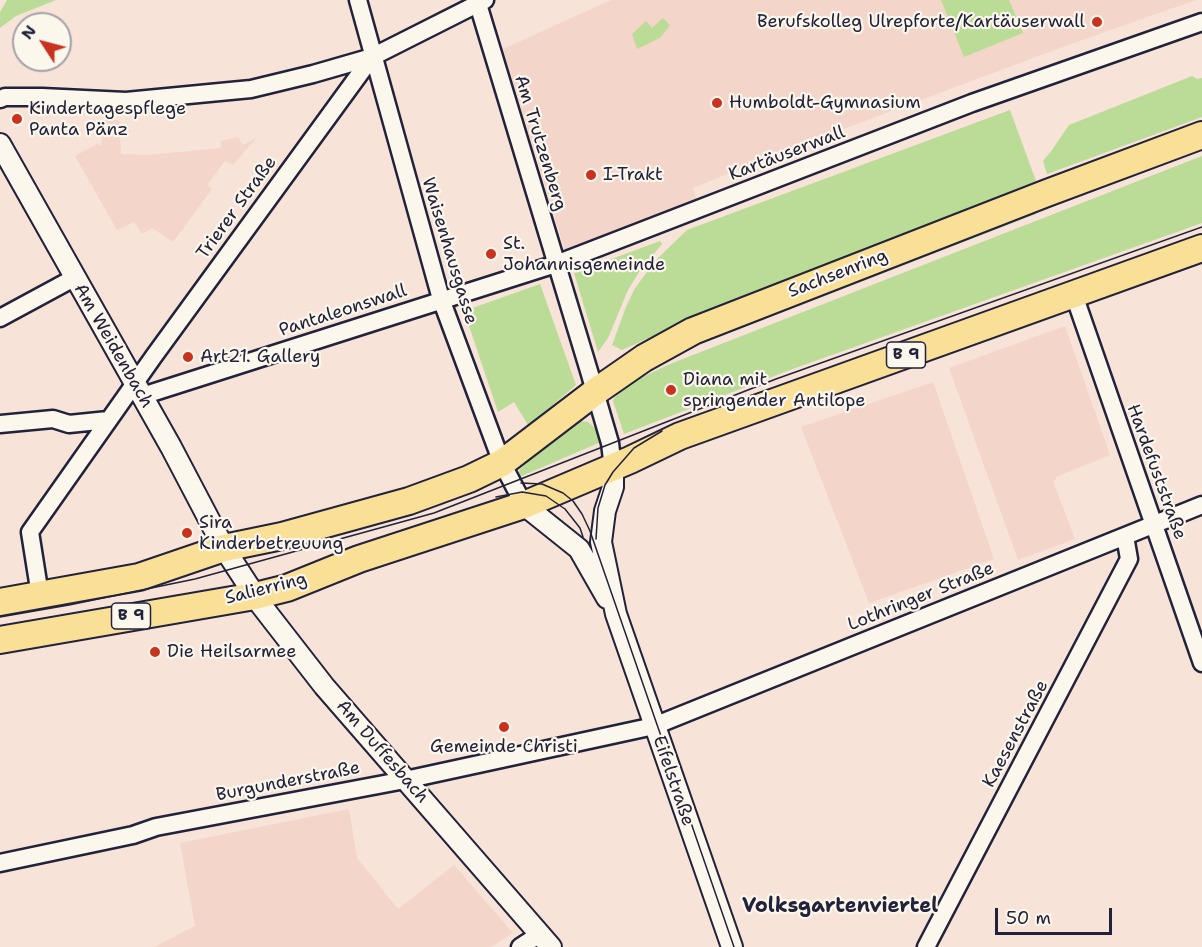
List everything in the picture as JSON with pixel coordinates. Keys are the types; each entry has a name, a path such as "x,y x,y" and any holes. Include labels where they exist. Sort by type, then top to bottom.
{"main road":[{"name":"Sachsenring","path":"502,464 595,392 644,358 693,331 1202,135"},
{"name":"B 9","path":"524,505 680,436 1202,248"},
{"name":"B 9","path":"0,602 139,577 224,548 270,539 409,501 502,464"},
{"name":"Salierring","path":"0,640 255,596 287,588 359,559 524,505"}],"street":[{"name":"Waisenhausgasse","path":"358,0 441,299 502,464 524,505"},
{"path":"0,99 42,97 126,101 251,89 372,57 456,6 481,2"},
{"name":"Am Trutzenberg","path":"481,2 610,443 611,468"},
{"name":"Kartäuserwall","path":"556,264 972,103 1202,22"},
{"name":"Trierer Straße","path":"138,390 372,57"},
{"name":"Am Weidenbach","path":"0,144 224,548"},
{"name":"Pantaleonswall","path":"138,390 556,264"},
{"path":"0,318 74,278"},
{"name":"Hardefuststraße","path":"1074,295 1202,663"},
{"path":"40,595 30,532 108,420 138,390"},
{"path":"0,424 53,419 69,424 108,420"},
{"name":"Eifelstraße","path":"611,468 613,487 601,542 616,614 732,947"},
{"name":"Eifelstraße","path":"524,505 579,549 616,614"},
{"name":"Lothringer Straße","path":"654,726 1202,505"},
{"name":"Kaesenstraße","path":"926,947 1129,559 1125,536"},
{"name":"Am Duffesbach","path":"224,548 255,596 310,668 545,940"},
{"name":"Burgunderstraße","path":"0,863 122,837 156,827 405,780 654,726"},
{"path":"520,947 545,940"}],"shaded area":[{"name":"Humboldt-Gymnasium","path":"611,0 1196,0 1068,45 771,156 693,188 697,202 566,254 503,49"},
{"path":"104,120 119,120 121,154 147,155 221,148 221,141 238,137 243,145 256,138 233,165 225,161 207,185 212,189 173,242 152,228 142,234 134,222 117,230 75,156 97,144 101,146"},
{"path":"1065,326 1110,455 1056,477 1053,481 1075,539 1018,560 949,368"},
{"path":"933,382 994,559 869,603 801,427"},
{"path":"349,809 357,858 398,909 454,865 513,933 491,947 154,947 195,926 180,843"}],"green space":[{"path":"7,0 56,0 26,12 12,12 12,19 0,28 0,12"},
{"path":"941,0 1009,0 1023,33 964,57"},
{"path":"663,18 670,25 660,38 637,49 632,34 646,21 652,28"},
{"path":"1192,76 1197,79 1202,78 1202,117 1047,174 1043,161 1069,125"},
{"path":"1010,110 1036,181 696,317 622,350 612,345 635,288 656,260 687,230"},
{"path":"1202,156 1202,223 787,371 624,434 613,401 630,383 670,364"},
{"path":"1033,204 1036,214 675,354 665,353"},
{"path":"660,241 662,244 639,272 628,290 608,338 598,352 574,273"},
{"path":"540,284 576,385 528,425 514,402 498,412 464,311"},
{"path":"580,421 588,422 595,428 601,442 517,478 520,469 568,427"}],"tram line":[{"path":"0,617 195,579 434,513 776,379 1202,227"},
{"path":"596,539 598,508 605,485 634,448 662,431"},
{"path":"521,483 542,484 563,493 573,501 590,531 734,947"},
{"path":"496,497 522,492 546,496 565,509 580,528 583,537"}],"place":[{"name":"Berufskolleg Ulrepforte/Kartäuserwall","path":"1097,22"},
{"name":"Humboldt-Gymnasium","path":"717,103"},
{"name":"Kindertagespflege Panta Pänz","path":"17,119"},
{"name":"I-Trakt","path":"591,175"},
{"name":"St. Johannisgemeinde","path":"491,254"},
{"name":"Art21. Gallery","path":"188,357"},
{"name":"Diana mit springender Antilope","path":"671,390"},
{"name":"Sira Kinderbetreuung","path":"187,533"},
{"name":"Die Heilsarmee","path":"155,652"},
{"name":"Gemeinde Christi","path":"504,727"}],"district":[{"name":"Volksgartenviertel","path":"840,907"}]}
